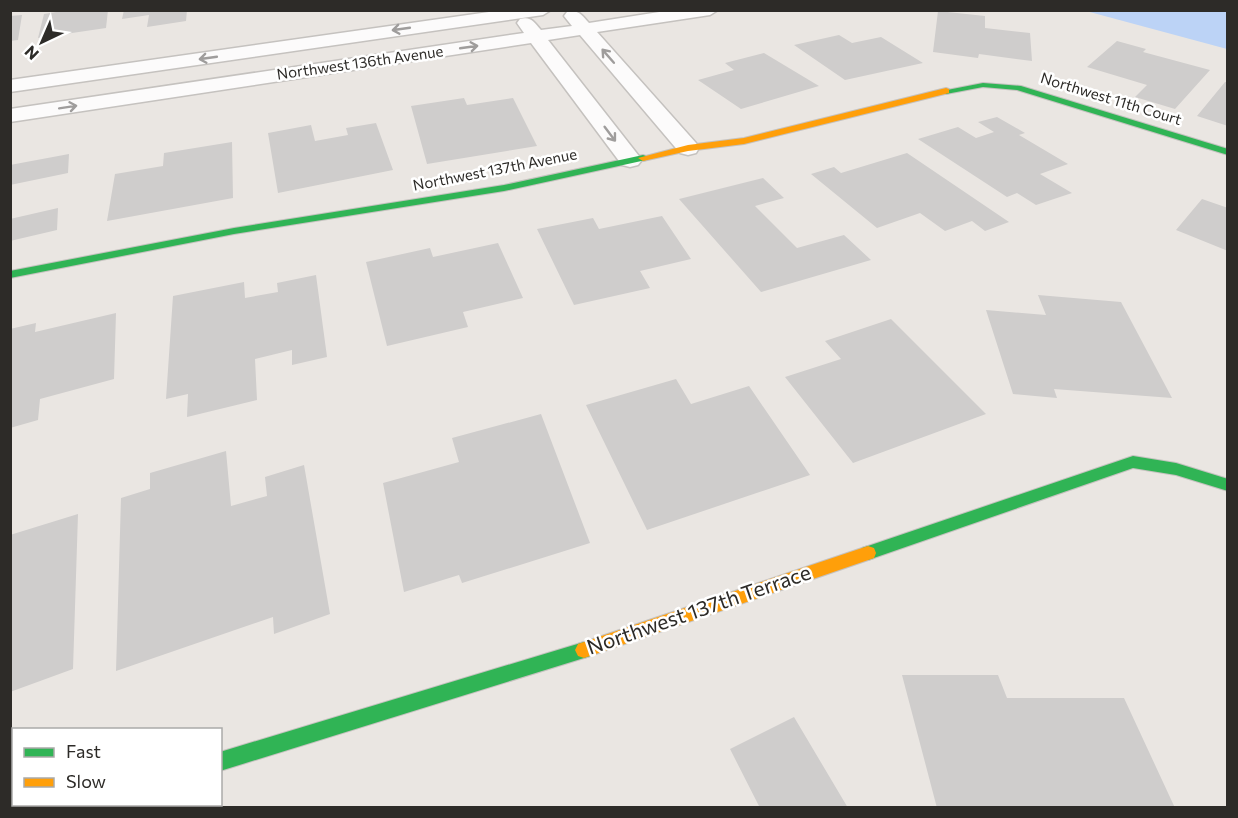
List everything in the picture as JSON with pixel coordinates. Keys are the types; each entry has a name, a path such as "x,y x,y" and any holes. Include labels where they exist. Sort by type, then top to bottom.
{"street":[{"name":"Northwest 136th Avenue","path":"10,87 543,10"},
{"path":"569,10 688,148"},
{"name":"Northwest 136th Avenue","path":"10,116 710,10"},
{"path":"518,12 630,160"},
{"path":"580,94 633,85"},
{"name":"Northwest 137th Avenue","path":"10,275 234,231 504,188 688,148 744,141 954,89 983,85"},
{"name":"Northwest 11th Court","path":"983,85 1018,88 1227,152"},
{"name":"Northwest 137th Terrace","path":"222,761 603,644 1133,462 1176,469 1227,485"}],"water":[{"path":"1086,11 1227,11 1227,49"}],"building":[{"path":"68,10 108,10 106,28 38,38 44,14"},
{"path":"124,10 187,10 186,21 147,27 149,15 122,19"},
{"path":"938,11 985,16 985,28 1030,33 1032,61 979,54 978,58 933,52"},
{"path":"22,15 18,40 10,41 10,16"},
{"path":"839,35 852,43 881,37 923,63 845,80 794,45"},
{"path":"1117,41 1146,49 1143,52 1210,70 1175,109 1135,97 1147,85 1087,67"},
{"path":"764,53 819,86 741,109 698,80 734,70 725,63"},
{"path":"1225,82 1228,82 1228,126 1197,116"},
{"path":"464,98 467,105 513,98 537,146 427,164 411,106"},
{"path":"997,117 1025,133 1019,135 1068,164 1040,174 1072,193 1036,205 1017,193 1007,197 918,139 958,127 976,138 994,132 978,122"},
{"path":"376,123 393,170 278,193 268,133 311,125 315,141 348,135 346,128"},
{"path":"232,142 233,198 107,221 115,174 163,166 164,153"},
{"path":"907,153 1009,222 985,231 972,221 945,231 920,213 877,228 811,174 834,167 841,173"},
{"path":"69,154 68,173 10,185 10,165"},
{"path":"763,178 784,198 755,206 797,248 844,235 871,260 761,292 679,199"},
{"path":"1202,199 1228,208 1228,251 1176,230"},
{"path":"58,208 57,230 10,241 10,219"},
{"path":"662,216 691,259 640,271 650,288 574,305 537,229 593,218 599,229"},
{"path":"498,243 523,298 463,312 468,327 387,346 366,262 430,248 433,257"},
{"path":"316,275 327,357 292,365 292,350 255,359 257,400 187,417 188,394 166,399 173,296 244,282 245,298 278,292 277,283"},
{"path":"1038,295 1121,302 1172,398 1054,389 1057,398 1013,394 986,310 1046,315"},
{"path":"116,313 114,379 40,399 38,420 10,428 10,329 36,323 35,332"},
{"path":"891,319 986,414 853,463 785,377 841,359 825,341"},
{"path":"676,379 691,404 749,386 810,475 647,530 586,405"},
{"path":"541,414 590,543 462,583 459,575 404,592 383,483 459,462 452,438"},
{"path":"226,451 231,506 267,496 265,477 304,465 330,614 274,634 273,617 116,671 121,498 150,489 150,473"},
{"path":"78,514 73,669 10,692 10,535"},
{"path":"902,675 998,675 1007,698 1124,698 1175,808 937,808"},
{"path":"794,717 848,808 760,808 730,749"}],"traffic: fast":[{"path":"946,91 983,85 1018,88 1228,152"},
{"path":"10,275 234,231 504,188 643,158"},
{"path":"868,553 1133,462 1176,469 1228,485"},
{"path":"222,761 584,650"}],"traffic: slow":[{"path":"643,158 688,148 744,141 946,91"},
{"path":"584,650 868,553"}]}
